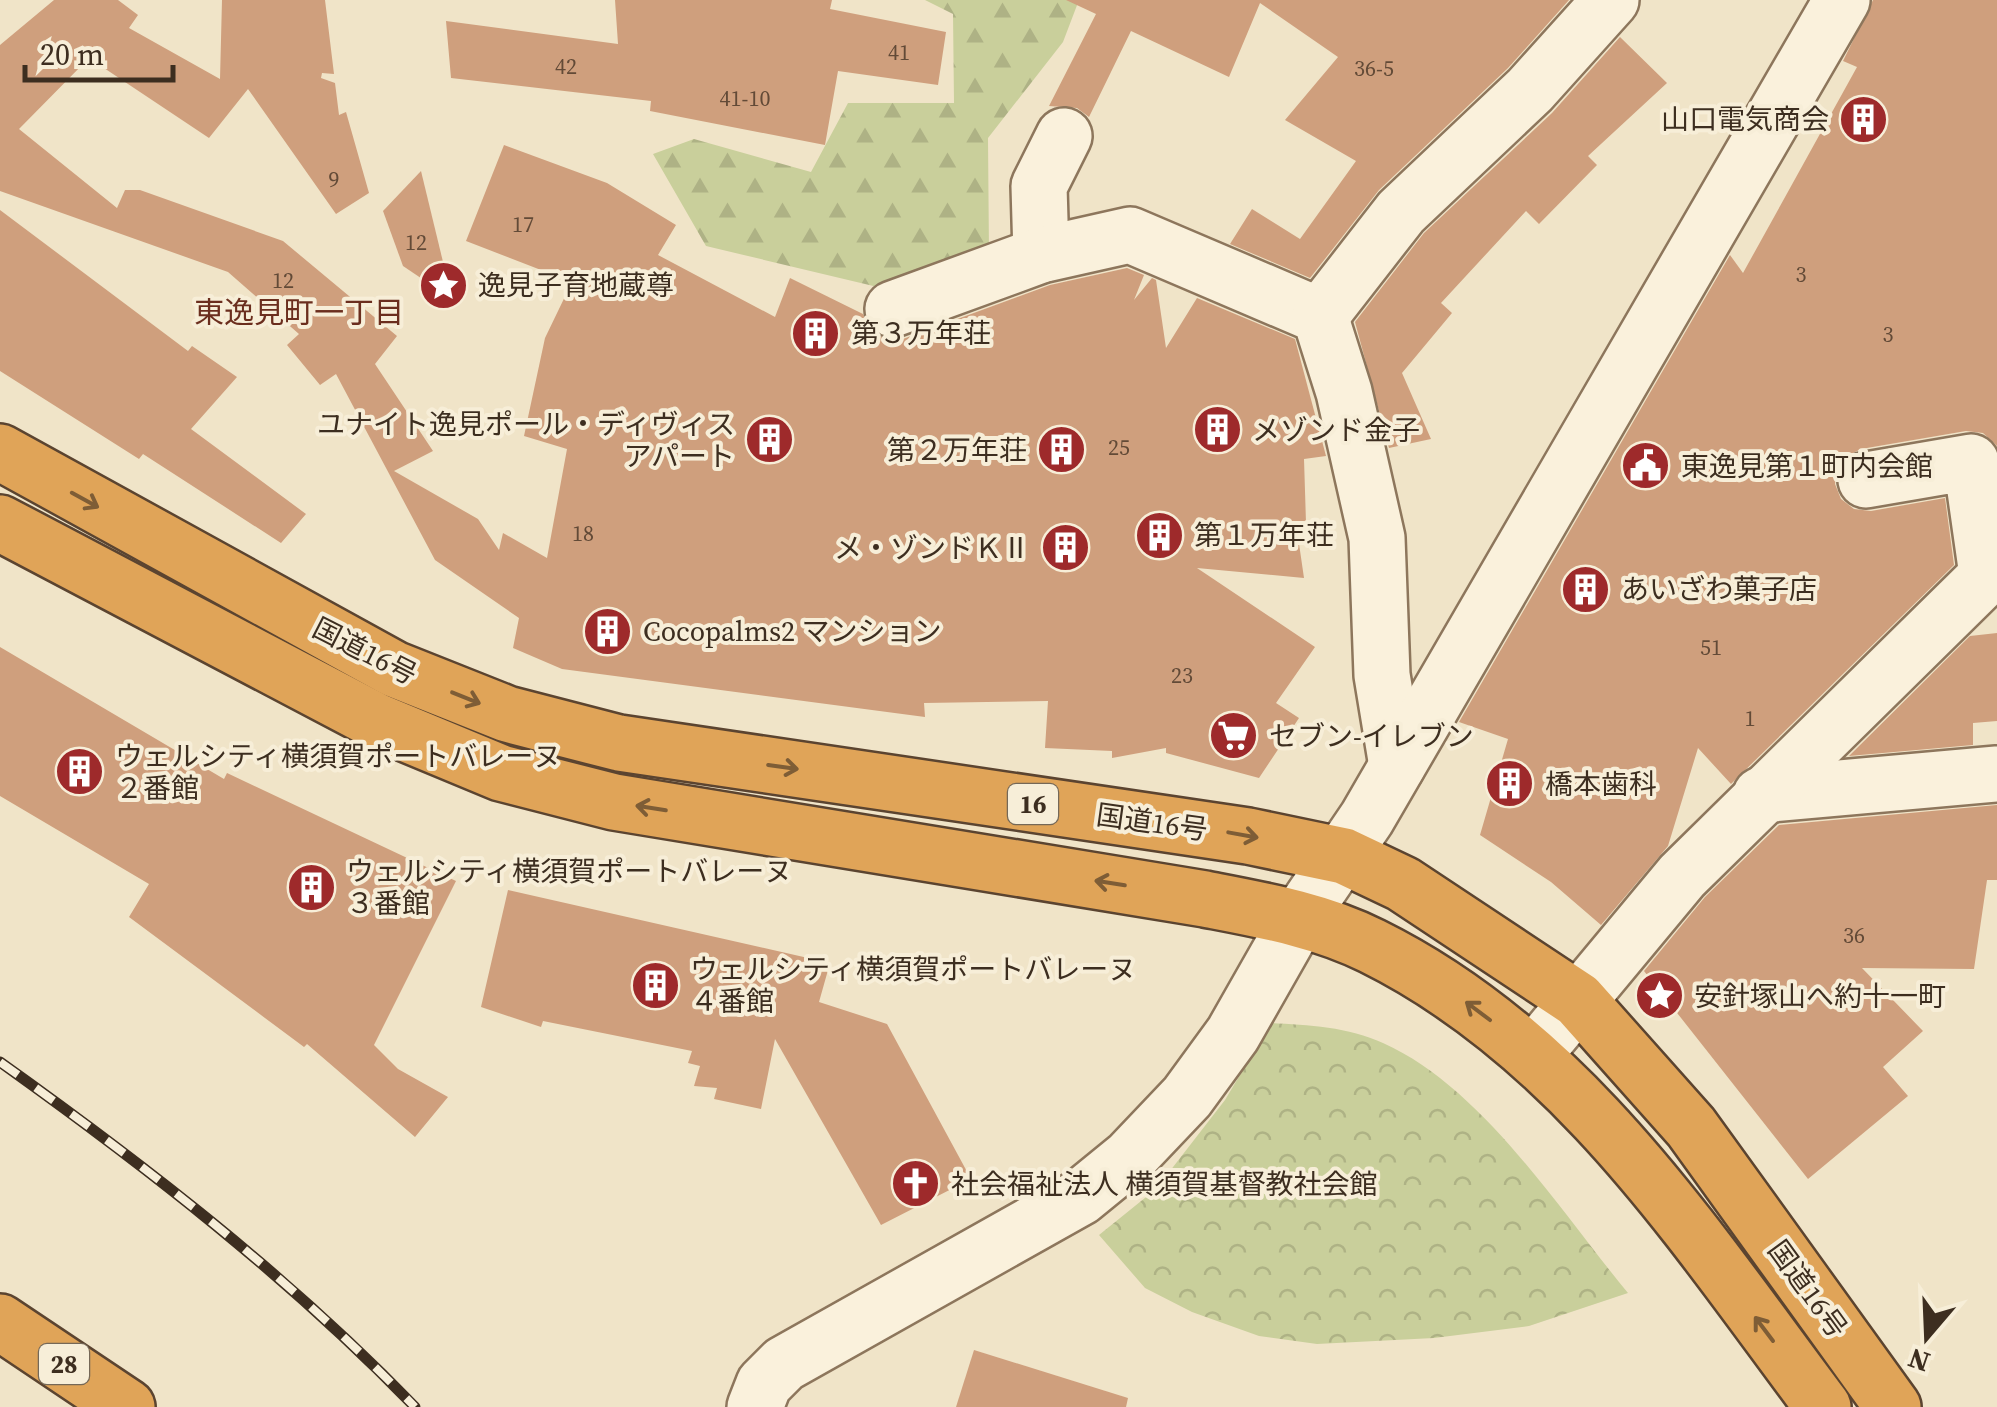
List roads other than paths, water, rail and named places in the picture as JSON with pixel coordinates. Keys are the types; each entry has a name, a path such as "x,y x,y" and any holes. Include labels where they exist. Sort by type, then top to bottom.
{"highway":[{"name":"国道16号","path":"0,452 394,670 507,714 619,742 1248,836 1344,856 1403,884 1578,1000 1691,1127 1894,1407"},
{"name":"国道16号","path":"0,523 378,722 501,773 614,802 1299,918 1372,946 1461,999 1534,1054 1639,1162 1823,1407"},
{"name":"28","path":"0,1322 128,1407"},
{"name":"28","path":"0,1356 78,1407"}],"street":[{"path":"1320,316 1402,212 1530,90 1611,0"},
{"path":"756,1407 764,1384 784,1364 1081,1196 1130,1157 1187,1097 1233,1034 1299,918 1344,856 1737,188 1842,0"},
{"path":"1042,255 1039,186 1064,136"},
{"path":"893,309 1042,255 1130,235 1320,316 1344,392 1378,538 1382,675 1397,766"},
{"path":"1534,1054 1682,876 1992,571 1972,462 1866,480"},
{"path":"1761,795 1997,774"}],"railway":[{"path":"0,1062 109,1142 267,1268 415,1407"}],"place":[{"name":"山口電気商会","path":"1864,119"},
{"name":"逸見子育地蔵尊","path":"443,285"},
{"name":"第３万年荘","path":"816,333"},
{"name":"メゾンド金子","path":"1217,430"},
{"name":"ユナイト逸見ポール・ディヴィス アパート","path":"770,440"},
{"name":"第２万年荘","path":"1062,450"},
{"name":"東逸見第１町内会館","path":"1646,466"},
{"name":"第１万年荘","path":"1159,535"},
{"name":"メ・ゾンドＫⅡ","path":"1065,548"},
{"name":"あいざわ菓子店","path":"1586,589"},
{"name":"Cocopalms2 マンション","path":"608,631"},
{"name":"セブン-イレブン","path":"1234,736"},
{"name":"ウェルシティ横須賀ポートバレーヌ ２番館","path":"80,772"},
{"name":"橋本歯科","path":"1510,784"},
{"name":"ウェルシティ横須賀ポートバレーヌ ３番館","path":"311,887"},
{"name":"ウェルシティ横須賀ポートバレーヌ ４番館","path":"655,985"},
{"name":"安針塚山へ約十一町","path":"1659,996"},
{"name":"社会福祉法人 横須賀基督教社会館","path":"916,1184"}],"district":[{"name":"東逸見町一丁目","path":"299,312"}]}
